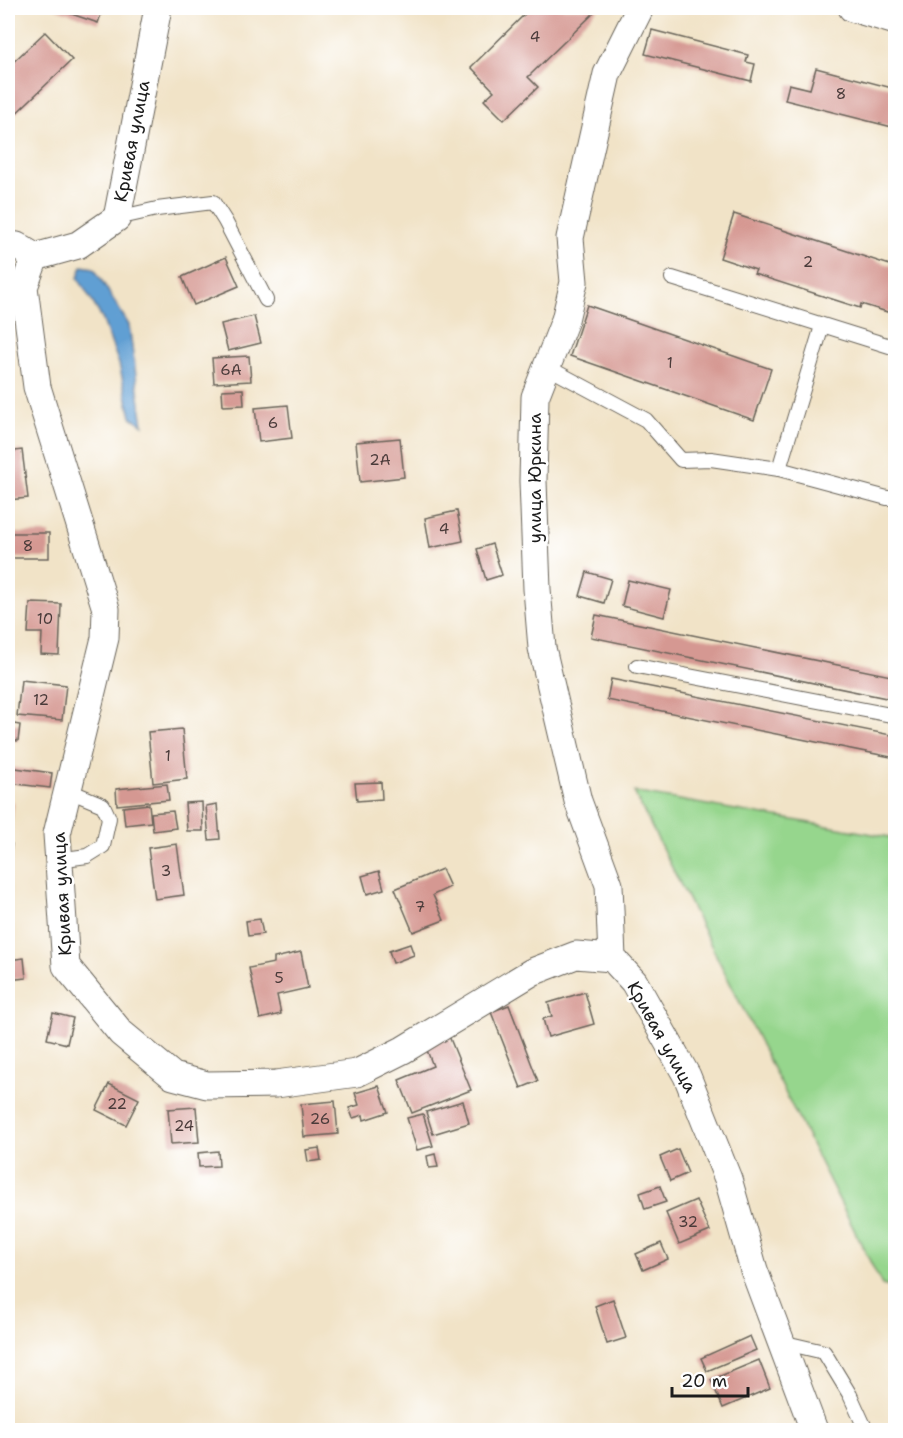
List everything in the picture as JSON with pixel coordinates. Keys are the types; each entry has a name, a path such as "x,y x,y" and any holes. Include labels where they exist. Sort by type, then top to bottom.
{"street":[{"name":"Кривая улица","path":"158,8 117,218 78,245 35,257 24,287 38,387 106,609 105,638 57,834 66,966 121,1033 173,1076 207,1085 276,1084 357,1072 404,1050 532,972 576,955 612,958 634,982 687,1076 728,1179 754,1270 814,1431"},
{"name":"улица Юркина","path":"612,958 609,885 578,801 542,648 537,589 533,481 535,397 565,320 574,282 570,238 607,75 640,8"},
{"path":"852,8 896,20"},
{"path":"8,245 17,246 35,257"}],"lane":[{"path":"890,8 896,20"},
{"path":"117,218 157,209 213,202 266,300"},
{"path":"672,278 896,348"},
{"path":"779,469 822,326"},
{"path":"547,367 646,420 681,460 711,459 779,469 887,498 896,498"},
{"path":"637,666 896,716"},
{"path":"58,860 87,856 103,846 109,818 103,805 67,790"},
{"path":"781,1342 824,1352 850,1395 866,1431"}],"green space":[{"path":"634,792 895,838 895,1288 882,1285"}],"water":[{"path":"82,266 94,268 129,325 143,425 131,417 119,364 102,318 78,278"}],"building":[{"path":"54,8 103,8 98,23"},
{"path":"531,8 599,8 528,77 538,87 504,120 484,100 494,91 471,67"},
{"path":"652,30 748,55 746,62 755,64 751,81 645,54"},
{"path":"45,32 72,60 8,121 8,67"},
{"path":"816,68 896,89 896,128 785,100 789,84 810,89"},
{"path":"734,214 896,267 896,310 894,314 861,304 860,308 754,274 756,270 720,258"},
{"path":"226,257 239,286 194,305 182,277"},
{"path":"587,305 771,369 754,420 570,356"},
{"path":"254,316 261,343 228,351 221,324"},
{"path":"249,356 251,381 214,383 212,358"},
{"path":"243,389 244,405 223,406 222,390"},
{"path":"288,405 292,438 259,442 255,408"},
{"path":"400,438 404,477 360,482 356,442"},
{"path":"22,450 28,498 8,500 8,452"},
{"path":"457,511 463,541 430,548 425,518"},
{"path":"8,533 49,533 49,558 8,558"},
{"path":"492,544 502,575 486,580 477,549"},
{"path":"587,572 611,579 604,603 580,596"},
{"path":"628,580 671,590 664,617 622,606"},
{"path":"30,603 61,604 59,655 41,654 42,633 28,633"},
{"path":"596,615 896,677 896,700 591,637"},
{"path":"611,679 896,736 896,758 607,700"},
{"path":"21,680 66,685 62,720 17,716"},
{"path":"8,723 20,725 18,741 8,740"},
{"path":"182,729 187,779 153,783 148,732"},
{"path":"8,767 52,773 50,788 8,783"},
{"path":"381,782 382,799 357,801 355,783"},
{"path":"167,784 169,800 117,805 116,789"},
{"path":"8,801 14,802 12,820 8,820"},
{"path":"202,802 203,831 187,831 185,803"},
{"path":"149,804 151,822 125,825 123,807"},
{"path":"217,804 220,839 209,840 206,806"},
{"path":"173,811 176,828 153,831 151,813"},
{"path":"8,843 12,844 10,860 8,860"},
{"path":"177,844 184,895 155,899 148,848"},
{"path":"442,869 450,887 433,895 444,920 413,932 395,889"},
{"path":"379,871 384,889 367,894 362,876"},
{"path":"260,919 263,934 248,936 246,921"},
{"path":"410,944 414,955 393,963 389,951"},
{"path":"301,952 308,988 277,995 281,1014 260,1019 249,968 274,963 274,958"},
{"path":"24,958 26,978 8,980 8,960"},
{"path":"585,992 594,1024 548,1037 543,1019 552,1016 548,1003"},
{"path":"509,1005 538,1081 521,1088 491,1012"},
{"path":"53,1013 73,1018 67,1044 47,1039"},
{"path":"449,1036 471,1090 412,1113 399,1080 433,1066 425,1045"},
{"path":"109,1084 139,1099 126,1125 96,1110"},
{"path":"379,1086 388,1112 364,1120 363,1115 353,1118 349,1108 359,1105 355,1093"},
{"path":"335,1101 338,1134 304,1137 301,1104"},
{"path":"463,1101 469,1123 433,1134 426,1112"},
{"path":"196,1107 199,1142 171,1144 168,1109"},
{"path":"423,1114 433,1146 417,1150 407,1118"},
{"path":"319,1148 321,1160 308,1162 306,1150"},
{"path":"678,1149 688,1173 670,1181 660,1157"},
{"path":"218,1151 219,1166 199,1167 198,1153"},
{"path":"435,1154 438,1167 429,1168 427,1156"},
{"path":"660,1186 666,1202 645,1209 640,1193"},
{"path":"696,1200 710,1231 679,1244 666,1213"},
{"path":"661,1243 668,1259 643,1270 636,1254"},
{"path":"613,1299 626,1338 607,1344 595,1306"},
{"path":"750,1336 756,1350 707,1371 701,1358"},
{"path":"759,1360 770,1388 723,1408 711,1380"},
{"path":"896,1422 896,1430 884,1428"}]}
